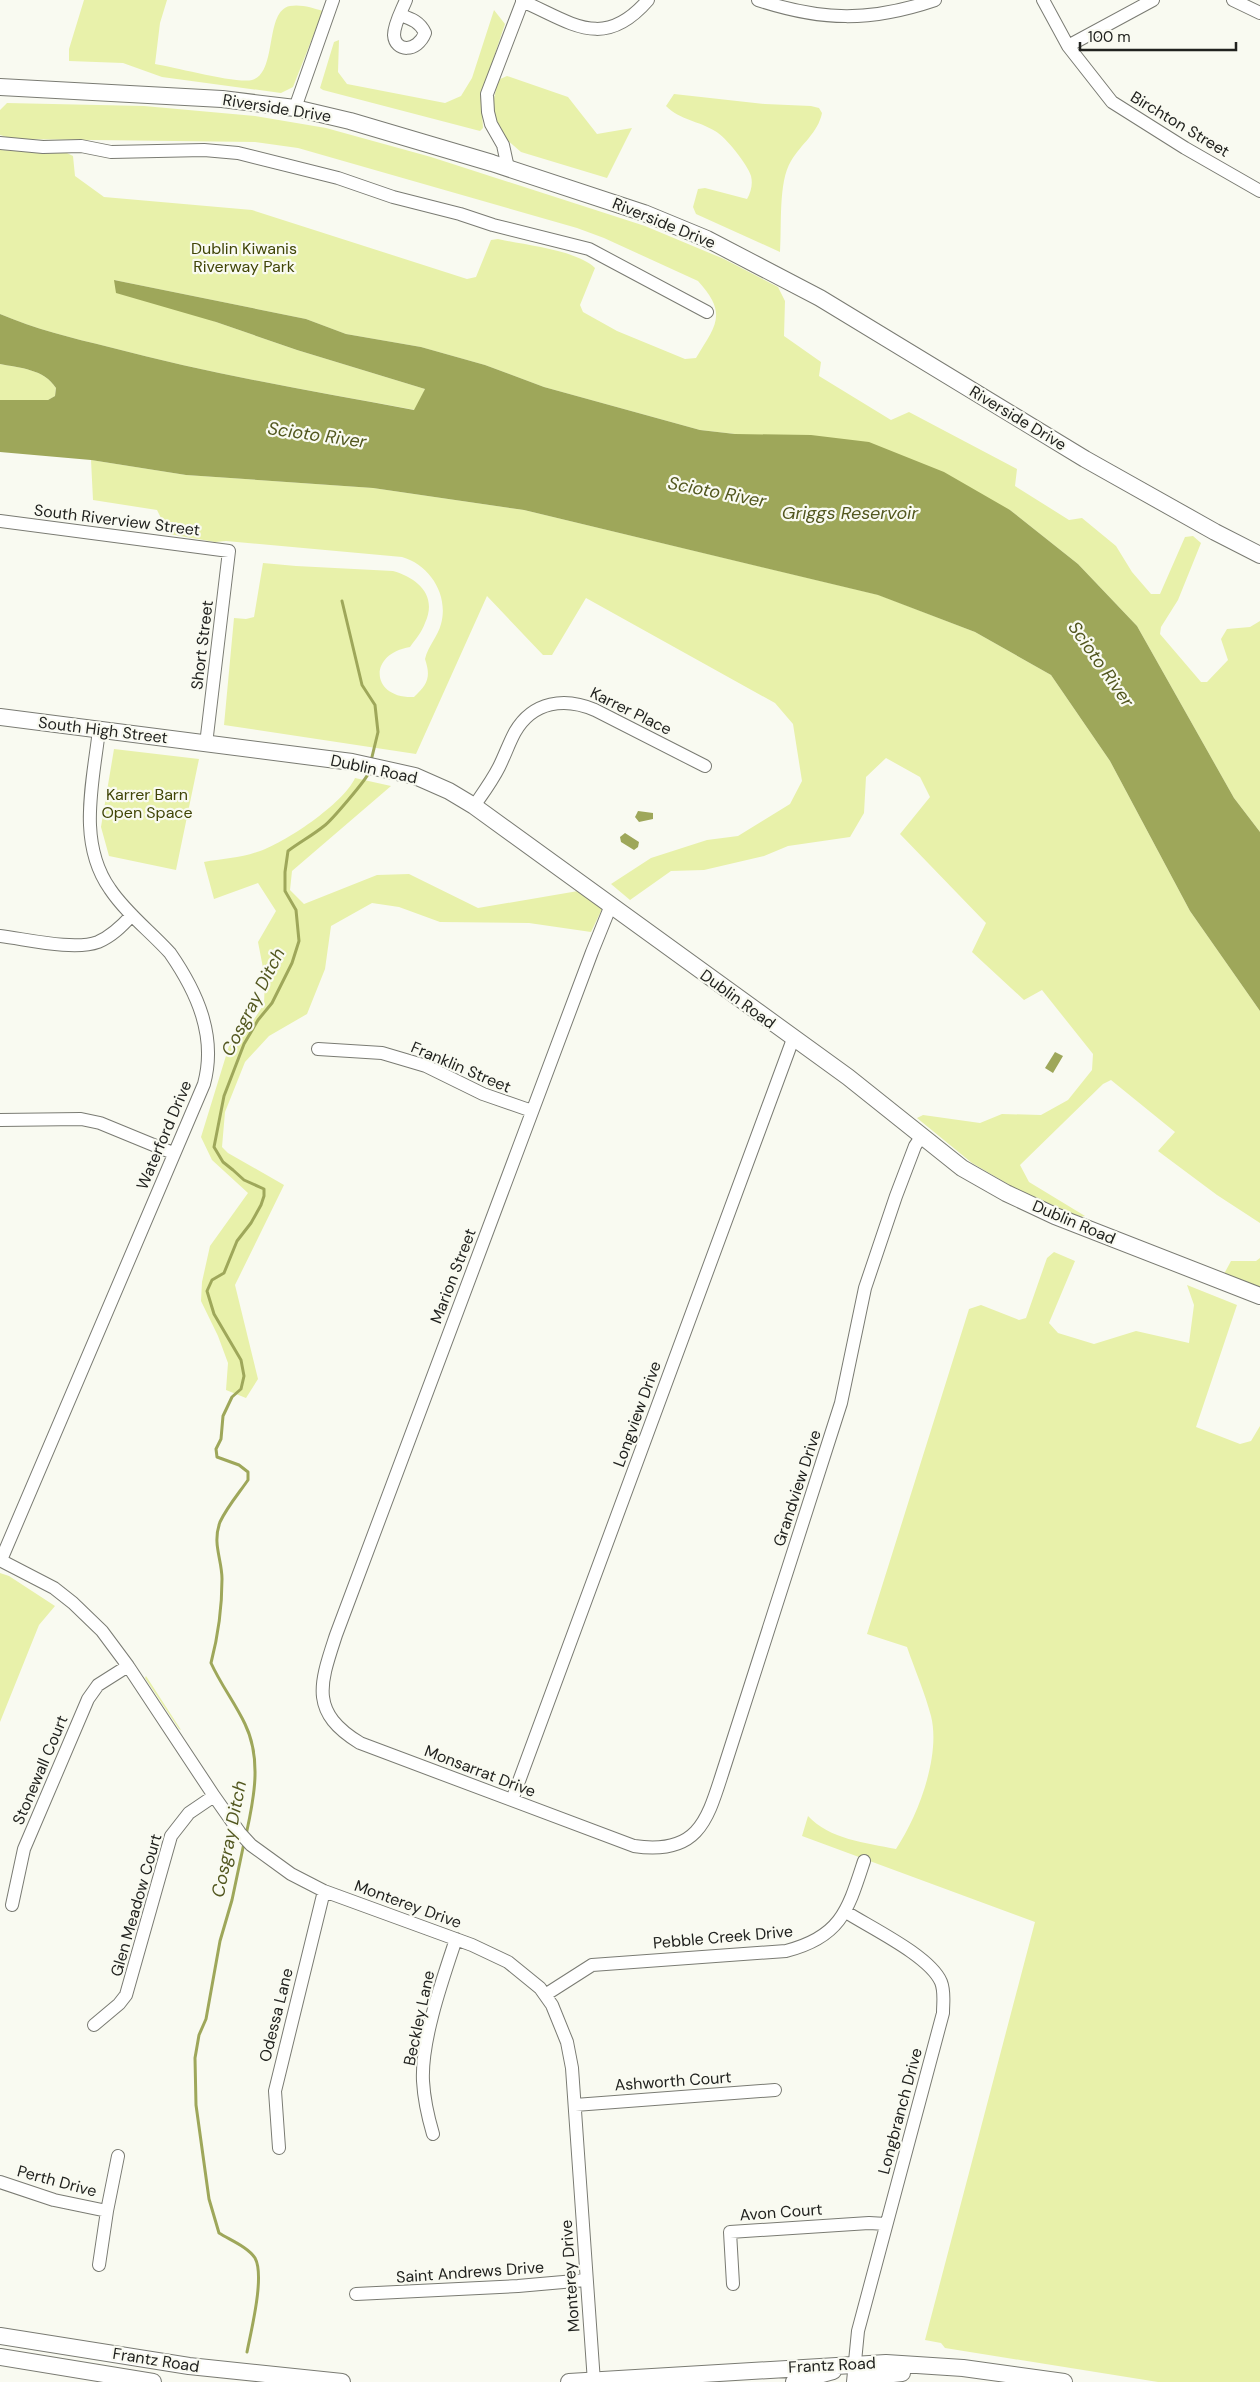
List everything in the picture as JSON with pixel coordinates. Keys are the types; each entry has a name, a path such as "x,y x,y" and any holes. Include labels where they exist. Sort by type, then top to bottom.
{"main road":[{"name":"Riverside Drive","path":"0,87 222,99 295,108 350,121 508,168 638,211 737,254 820,298 1085,459 1260,555"},
{"name":"South High Street","path":"0,717 206,744"},
{"name":"Dublin Road","path":"206,744 360,763 388,768 427,780 474,806 793,1039 848,1077 962,1168 1006,1193 1064,1219 1260,1296"},
{"name":"Frantz Road","path":"0,2336 189,2366 342,2382"},
{"name":"Frantz Road","path":"0,2357 153,2382"},
{"name":"Frantz Road","path":"569,2382 886,2363 954,2367 1064,2382"},
{"path":"794,2382 853,2364"},
{"path":"858,2382 867,2377 885,2374 927,2372 954,2367"}],"street":[{"path":"295,108 333,0"},
{"path":"400,15 406,0"},
{"path":"508,168 503,146 491,124 487,94 522,0 567,24 584,28 609,27 633,16 648,0"},
{"path":"758,0 808,14 847,18 880,13 935,0"},
{"name":"Birchton Street","path":"1043,0 1068,46 1112,102 1260,191"},
{"path":"1068,46 1153,0"},
{"path":"1233,0 1260,14"},
{"path":"0,144 43,148 81,146 111,152 204,150 238,153 338,178 392,198 589,249 707,312"},
{"name":"South Riverview Street","path":"0,521 229,551"},
{"name":"Short Street","path":"206,744 229,551"},
{"name":"Karrer Place","path":"474,806 489,785 515,731 524,719 534,710 563,701 584,705 595,710 705,766"},
{"name":"Waterford Drive","path":"1,1560 204,1084 208,1068 209,1035 198,1005 177,964 162,944 110,890 101,875 90,840 89,811 99,730"},
{"name":"Marion Street","path":"328,1659 532,1111 611,906"},
{"path":"0,936 68,945 96,942 119,928 132,915"},
{"name":"Longview Drive","path":"512,1800 793,1039"},
{"name":"Franklin Street","path":"318,1049 382,1053 400,1058 426,1066 483,1094 532,1111"},
{"path":"0,1120 81,1119 100,1122 173,1153"},
{"name":"Grandview Drive","path":"685,1841 704,1822 720,1782 841,1403 865,1288 896,1196 921,1137"},
{"name":"Monterey Drive","path":"1,1560 31,1574 73,1603 102,1631 128,1666 240,1834 252,1845 291,1874 324,1892 501,1957 527,1976 545,1995 561,2023 567,2042 575,2105 594,2381"},
{"name":"Monsarrat Drive","path":"328,1659 322,1693 327,1713 340,1731 360,1743 634,1846 656,1849 677,1845 685,1841"},
{"name":"Stonewall Court","path":"12,1905 24,1849 88,1699 98,1685 128,1666"},
{"name":"Glen Meadow Court","path":"94,2025 119,2004 126,1995 171,1836 189,1813 214,1796"},
{"name":"Pebble Creek Drive","path":"545,1995 592,1965 786,1951 806,1946 826,1933 846,1912 864,1861"},
{"name":"Odessa Lane","path":"279,2148 276,2091 324,1892"},
{"name":"Longbranch Drive","path":"846,1912 923,1960 937,1974 944,1993 943,2013 858,2331 853,2364 853,2382"},
{"name":"Beckley Lane","path":"433,2134 425,2098 424,2060 444,1975 456,1939"},
{"name":"Ashworth Court","path":"575,2105 775,2090"},
{"path":"99,2265 118,2156"},
{"name":"Perth Drive","path":"0,2182 54,2200 107,2211"},
{"name":"Avon Court","path":"733,2284 730,2232 869,2222 886,2224"},
{"name":"Saint Andrews Drive","path":"356,2294 518,2286 586,2280"}],"green space":[{"path":"84,0 167,0 160,23 155,64 244,81 252,80 260,75 265,66 269,55 273,30 282,10 290,6 298,6 323,11 293,87 281,93 162,77 123,63 69,61 69,49"},
{"path":"494,10 505,24 481,96 483,128 480,131 320,88 334,42 339,40 338,72 347,84 445,103 461,96 472,78"},
{"path":"507,76 568,97 597,134 632,128 607,178 521,152 505,138 495,118 493,103 498,80"},
{"path":"674,94 819,108 822,113 817,127 791,161 784,181 781,205 780,252 696,214 693,207 698,189 705,188 747,199 750,194 752,179 741,158 719,134 671,111 666,106"},
{"name":"Dublin Kiwanis Riverway Park","path":"7,103 144,106 255,116 326,128 431,157 645,226 724,259 778,287 785,301 784,336 821,362 819,376 891,420 909,412 1017,469 1015,486 1069,520 1082,518 1116,546 1132,572 1151,594 1160,594 1185,537 1193,536 1201,543 1178,600 1161,627 1160,634 1201,682 1207,682 1228,660 1221,639 1227,629 1250,627 1260,621 1260,832 1234,798 1137,626 1078,564 1010,510 735,434 700,430 544,387 485,365 421,347 346,334 306,319 114,280 216,322 297,350 425,389 415,410 185,366 67,337 27,324 0,314 0,150 67,153 73,156 75,176 104,197 252,210 467,279 476,277 491,240 498,239 563,252 587,262 595,268 580,305 583,312 617,331 685,359 696,358 709,337 716,320 713,302 698,281 604,238 577,228 298,148 255,142 13,139 0,135 0,110"},
{"path":"0,364 31,370 45,377 56,388 55,396 48,400 0,400"},
{"path":"91,460 186,475 373,488 524,510 879,595 975,632 1051,675 1110,761 1190,911 1260,1011 1260,1223 1217,1195 1158,1151 1175,1132 1111,1080 1103,1084 1020,1165 1029,1182 1085,1216 1080,1217 1018,1190 972,1163 917,1118 923,1115 980,1123 1002,1114 1041,1115 1068,1100 1092,1070 1093,1054 1042,990 1024,1000 972,952 986,923 900,834 930,797 920,777 886,758 866,777 864,813 850,837 788,846 764,856 704,870 671,871 630,900 611,884 651,858 707,840 738,836 790,804 802,781 793,724 775,703 586,598 552,655 543,655 487,596 416,754 224,725 234,618 246,619 254,617 263,563 393,571 417,583 427,596 429,604 424,626 410,647 396,651 386,658 381,666 382,684 389,691 400,696 414,697 427,680 428,671 425,659 440,628 443,613 440,592 429,574 412,561 402,557 226,541 215,542 169,534 157,510 93,500"},
{"name":"Karrer Barn Open Space","path":"114,749 199,759 176,870 109,856 101,827"},
{"path":"355,778 391,786 292,871 290,890 304,904 377,875 409,874 478,908 578,891 602,909 591,932 529,923 440,922 399,907 372,903 331,926 325,969 307,1014 269,1036 245,1062 225,1112 222,1147 228,1153 284,1185 235,1285 258,1379 246,1398 226,1390 228,1363 218,1336 201,1301 202,1282 210,1246 248,1193 212,1160 201,1137 229,1046 249,1027 264,1004 265,978 258,942 276,911 258,883 214,899 204,862 251,854 282,841 312,821 339,799"},
{"path":"1054,1252 1075,1261 1049,1323 1058,1333 1094,1344 1136,1331 1189,1343 1194,1305 1187,1285 1237,1305 1196,1427 1240,1444 1251,1441 1260,1426 1260,2382 1158,2382 945,2348 941,2343 925,2340 1035,1922 802,1836 808,1816 826,1830 837,1835 896,1849 912,1820 926,1785 930,1767 933,1749 931,1716 907,1647 867,1634 969,1309 981,1305 1019,1320 1026,1318 1047,1258"},
{"path":"1260,1258 1260,1288 1224,1274 1231,1261 1256,1261"},
{"path":"0,1573 9,1576 55,1606 39,1625 0,1722"},
{"path":"146,1676 181,1730 145,1678"}],"water":[{"name":"Griggs Reservoir","path":"114,280 306,319 346,334 421,347 485,365 544,387 700,430 735,434 811,435 869,442 944,472 1010,510 1078,564 1137,626 1234,798 1260,832 1260,1011 1190,911 1110,761 1051,675 975,632 878,595 524,510 373,488 186,475 91,460 0,452 0,400 48,400 55,396 56,388 45,377 31,370 0,364 0,314 54,333 185,366 414,410 425,389 297,350 216,322 116,293"},
{"path":"638,811 653,813 653,819 639,822 635,817"},
{"path":"625,833 639,842 638,847 634,850 621,842 620,837"},
{"path":"1055,1052 1063,1056 1053,1073 1045,1068"}],"waterway":[{"name":"Cosgray Ditch","path":"342,601 362,685 375,705 378,732 371,761"},
{"name":"Cosgray Ditch","path":"246,1835 254,1793 255,1765 253,1751 245,1724 211,1663 216,1643 222,1590 222,1572 217,1544 218,1530 226,1511 248,1480 248,1472 239,1465 217,1457 216,1449 221,1439 223,1416 232,1397 241,1389 244,1376 241,1360 214,1314 207,1291 212,1280 224,1273 237,1241 251,1223 261,1205 264,1189 244,1180 223,1162 214,1147 224,1096 244,1044 258,1020 272,1003 292,963 299,941 296,910 285,891 288,851 328,823 356,791 369,772"},
{"name":"Cosgray Ditch","path":"244,1843 232,1900 220,1941 206,2019 199,2035 195,2058 196,2105 209,2199 219,2233 248,2250 255,2258 258,2266 258,2290 247,2352"}],"water label":[{"name":"Scioto River","path":"317,435"},
{"name":"Scioto River","path":"717,492"},
{"name":"Scioto River","path":"1101,664"}]}
